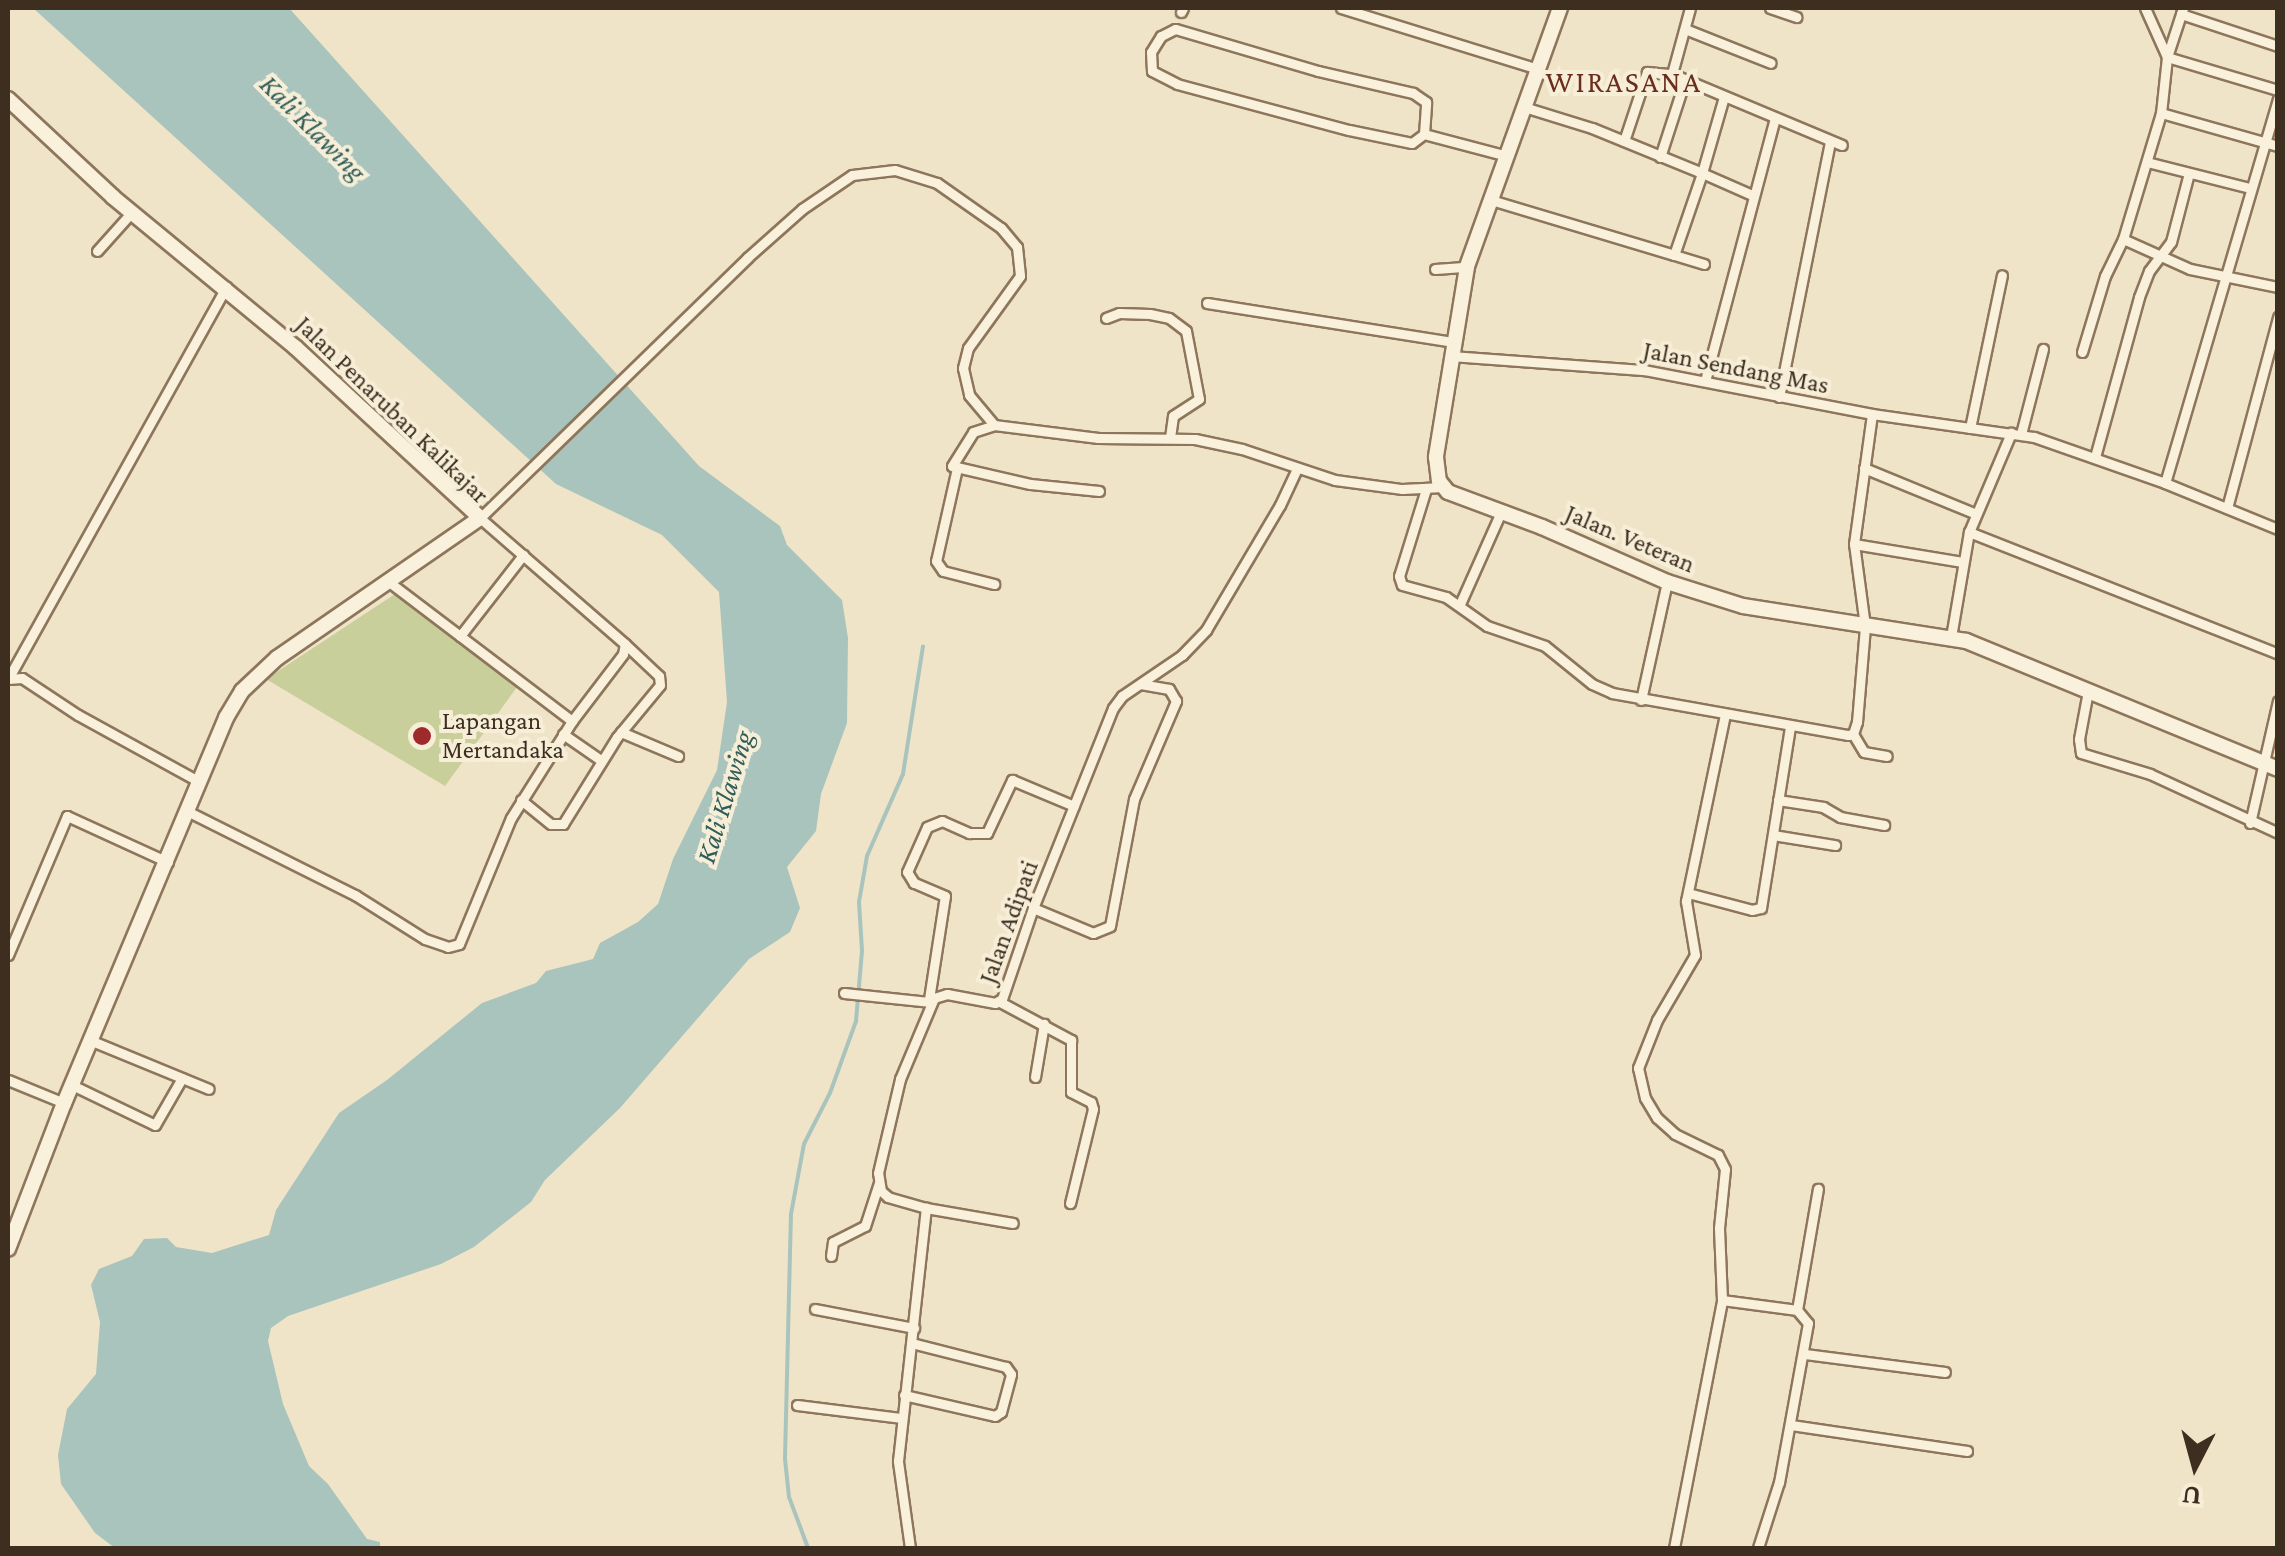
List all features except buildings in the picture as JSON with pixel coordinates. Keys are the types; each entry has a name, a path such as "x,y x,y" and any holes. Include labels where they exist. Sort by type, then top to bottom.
{"street":[{"path":"1340,8 1376,13 1538,68"},
{"path":"1099,492 952,464 973,432 994,426 1098,438 1170,437 1242,449 1296,470 1374,486 1443,487 1435,468 1467,267 1560,8"},
{"path":"1672,74 1690,8"},
{"path":"1770,8 1796,17"},
{"path":"2145,8 2167,56 2278,94 2165,483"},
{"path":"2082,352 2147,162 2161,112 2167,56 2182,11 2278,46"},
{"path":"1174,29 1420,95 1426,102 1424,134 1415,143 1397,140 1176,84 1152,71 1151,52 1160,36 1174,29"},
{"path":"1685,29 1771,64"},
{"path":"1624,141 1647,72 1672,74 1842,145"},
{"path":"1660,157 1685,80"},
{"path":"1674,255 1724,98"},
{"name":"Jalan Penaruban Kalikajar","path":"8,99 69,159 226,287 480,518 253,677 226,718 64,1104 8,1249"},
{"path":"1524,106 1624,141 1752,196"},
{"path":"2161,112 2278,146"},
{"path":"1704,381 1775,118"},
{"path":"1424,134 1507,156"},
{"path":"1779,397 1830,141"},
{"path":"2147,162 2250,188"},
{"path":"522,800 551,824 563,824 621,732 661,681 639,652 480,518 802,209 852,175 896,170 937,184 1001,228 1017,247 1020,276 968,348 963,368 969,395 994,426"},
{"path":"2094,456 2139,297 2149,271 2171,242 2189,172"},
{"path":"1490,200 1704,264"},
{"path":"97,251 132,212"},
{"path":"2123,239 2222,278 2278,287"},
{"path":"1434,269 1467,267"},
{"path":"1970,428 2002,276"},
{"path":"8,679 226,287"},
{"name":"Jalan Sendang Mas","path":"1207,303 1453,349 1579,362 1704,381 1872,414 2016,434 2094,456 2278,529"},
{"path":"1106,318 1119,313 1150,314 1169,318 1186,331 1199,400 1173,416 1170,437"},
{"path":"2227,508 2278,317"},
{"path":"1951,637 1970,532 2016,434 2043,349"},
{"path":"1872,414 1854,544 1864,626 1853,734 1864,752 1887,756"},
{"path":"957,468 936,561 943,571 994,584"},
{"path":"1864,468 1976,514"},
{"name":"Jalan Adipati","path":"844,993 929,1002 947,994 1000,1002 1112,708 1182,655 1206,630 1296,470"},
{"name":"Jalan. Veteran","path":"1443,487 1462,500 1501,512 1667,582 1759,610 1951,637 2270,766"},
{"path":"1426,489 1398,580 1406,587 1460,604 1487,626 1545,646 1601,689 1725,716 1853,734"},
{"path":"1460,604 1501,512"},
{"path":"1970,532 2278,654"},
{"path":"1854,544 1963,562"},
{"path":"460,636 523,555"},
{"path":"390,582 572,721"},
{"path":"1641,700 1667,582"},
{"path":"189,812 355,895 425,938 454,946 463,937 504,832 522,800 563,734 623,654 625,644"},
{"path":"8,679 22,678 78,715 200,782"},
{"path":"1033,908 1092,933 1110,926 1134,798 1176,701 1170,689 1140,684"},
{"path":"2088,690 2079,739 2081,753 2150,774 2278,833"},
{"path":"2250,823 2270,766 2278,701"},
{"path":"1674,1548 1722,1300 1718,1228 1724,1161 1666,1128 1645,1098 1638,1068 1658,1020 1694,955 1688,893 1725,716"},
{"path":"1688,893 1759,910 1790,726"},
{"path":"621,732 678,756"},
{"path":"563,734 602,762"},
{"path":"830,1256 834,1241 865,1226 878,1183 894,1099 929,1002 945,896 914,883 907,872 927,826 942,821 969,832 988,833 1012,780 1074,806"},
{"path":"1778,800 1884,824"},
{"path":"8,955 67,816 168,862"},
{"path":"1773,835 1834,845"},
{"path":"1000,1002 1071,1040 1071,1092 1093,1105 1070,1202"},
{"path":"1035,1078 1044,1024"},
{"path":"92,1042 209,1090"},
{"path":"72,1085 155,1125 182,1078"},
{"path":"8,1080 64,1104"},
{"path":"878,1183 888,1197 1012,1223"},
{"path":"1797,1310 1818,1189"},
{"path":"910,1548 898,1475 926,1208"},
{"path":"1722,1300 1797,1310 1808,1323 1791,1425 1758,1548"},
{"path":"816,1309 914,1328"},
{"path":"904,1395 995,1416 1000,1412 1011,1374 1006,1367 912,1342"},
{"path":"1805,1354 1946,1372"},
{"path":"797,1405 902,1418"},
{"path":"1791,1425 1968,1452"}],"green space":[{"name":"Lapangan Mertandaka","path":"395,594 517,687 445,786 266,679"}],"water":[{"name":"Kali Klawing","path":"33,8 289,8 699,466 780,526 787,545 842,600 848,638 847,723 821,794 816,831 787,867 800,908 790,932 749,959 620,1108 545,1180 531,1202 474,1247 441,1264 288,1316 271,1328 268,1341 283,1404 309,1466 328,1484 367,1539 380,1542 380,1548 115,1548 95,1533 61,1484 58,1455 67,1409 96,1374 100,1322 91,1285 99,1269 132,1256 144,1239 167,1238 176,1247 212,1253 269,1235 276,1210 339,1113 387,1080 482,1003 536,983 546,971 593,959 600,943 638,922 658,904 673,859 717,770 727,702 719,592 662,535 556,484"}],"waterway":[{"path":"808,1548 789,1497 785,1458 791,1214 804,1144 830,1093 856,1021 862,951 859,902 867,856 903,774 923,647"}],"place":[{"name":"Lapangan Mertandaka","path":"422,736"}],"district":[{"name":"WIRASANA","path":"1624,82"}]}
